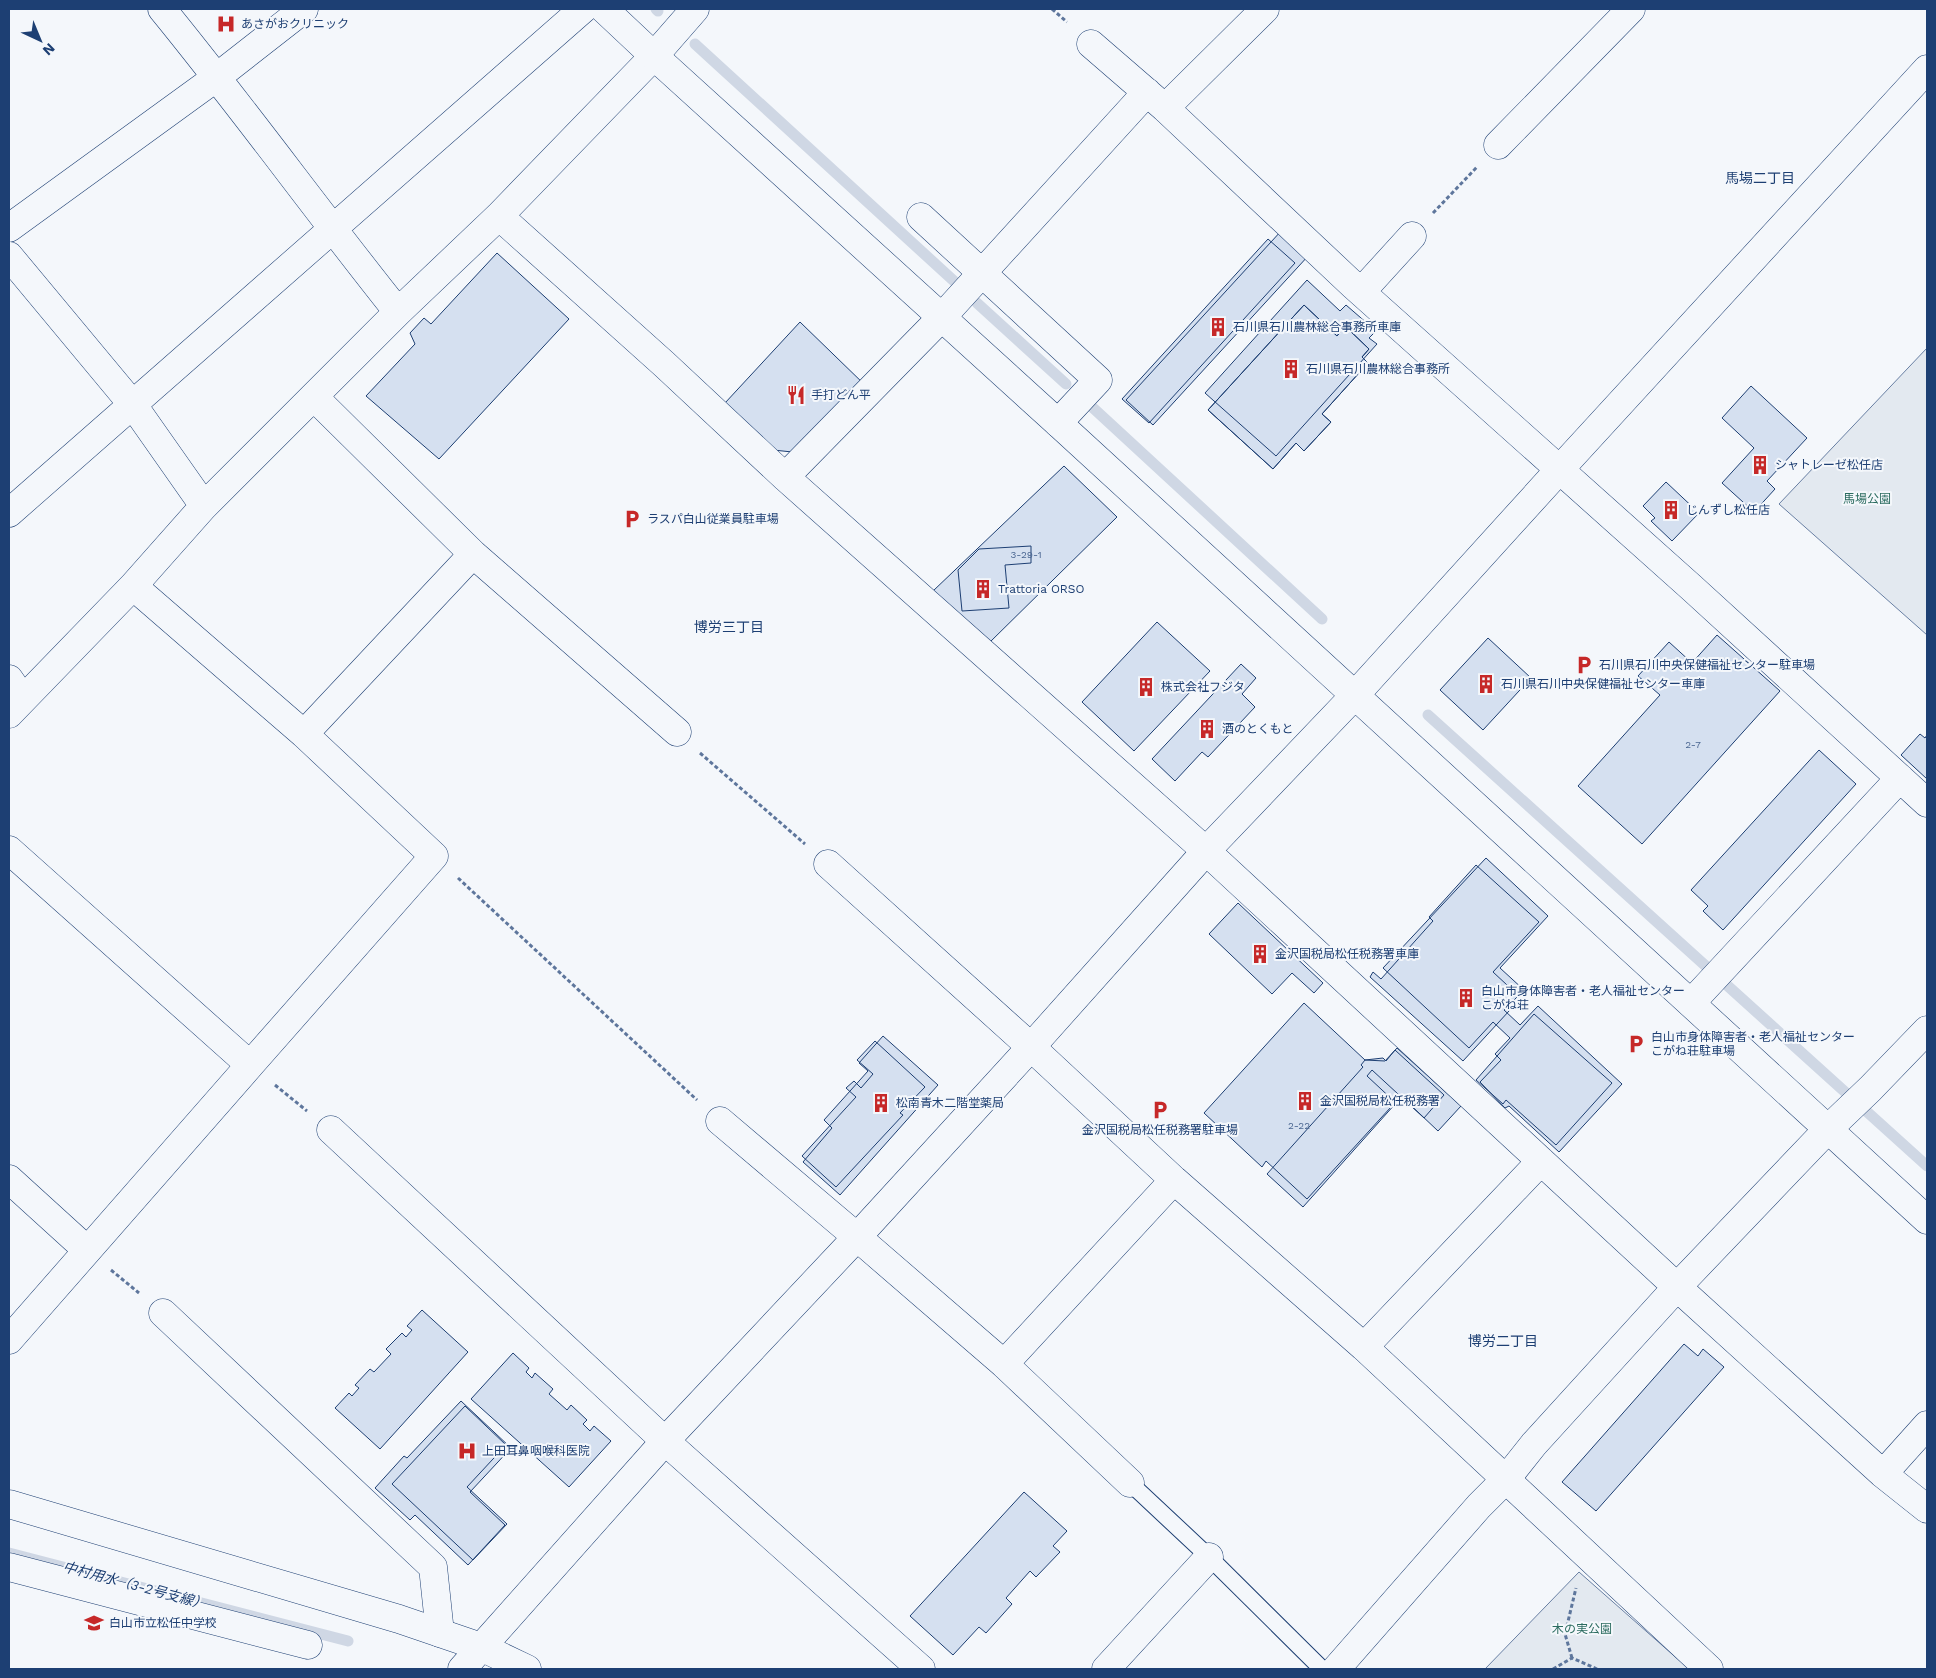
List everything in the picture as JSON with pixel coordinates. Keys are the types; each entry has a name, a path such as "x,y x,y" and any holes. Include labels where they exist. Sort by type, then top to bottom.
{"street":[{"path":"162,9 217,77 398,312"},
{"path":"9,228 217,77 304,9"},
{"path":"9,513 583,9"},
{"path":"604,9 1355,695 1709,984 1827,1130 1927,1220"},
{"path":"14,697 133,586 204,506 398,312 499,216 654,56 695,9"},
{"path":"785,477 942,317 982,273 1156,100 1265,9"},
{"path":"1498,145 1631,9"},
{"path":"1091,44 1156,100 1361,292 1560,469 1927,803"},
{"path":"462,1669 665,1441 857,1237 1206,852 1355,695 1927,69"},
{"path":"499,216 664,364 785,477 1206,852 1677,1287 1883,1474 1927,1509"},
{"path":"921,217 1098,380 1058,423"},
{"path":"1361,292 1412,236"},
{"path":"9,256 133,405 204,506"},
{"path":"314,397 473,554 677,732"},
{"path":"304,734 473,554"},
{"path":"9,1340 86,1250 434,856 304,734 133,586"},
{"path":"1709,984 1900,778"},
{"path":"9,850 250,1065"},
{"path":"828,864 1031,1046 1174,1180 1364,1347 1507,1478 1709,1669"},
{"path":"1336,1669 1479,1506 1507,1478 1534,1444 1677,1287 1827,1130 1927,1030"},
{"path":"720,1121 1004,1364 1130,1482"},
{"path":"331,1130 665,1441 921,1669"},
{"path":"1364,1347 1541,1161"},
{"path":"9,1179 86,1250"},
{"path":"1004,1364 1174,1180"},
{"path":"163,1313 433,1567 440,1633"},
{"path":"1883,1474 1927,1425"},
{"path":"9,1504 399,1619 481,1647 526,1669"},
{"path":"1106,1669 1209,1557"},
{"path":"9,1567 308,1646"}],"lane":[{"path":"1130,1482 1322,1669"}],"path":[{"path":"1412,236 1498,145"},
{"path":"677,732 828,864"},
{"path":"434,856 720,1121"},
{"path":"250,1065 331,1130"},
{"path":"86,1250 163,1313"},
{"path":"1595,1562 1578,1580 1565,1634 1572,1658 1597,1669"},
{"path":"1553,1669 1572,1658"}],"green space":[{"name":"馬場公園","path":"1927,348 1927,635 1779,504"},
{"name":"木の実公園","path":"1579,1572 1689,1669 1485,1669"}],"building":[{"name":"石川県石川農林総合事務所車庫","path":"1282,230 1309,255 1153,425 1126,400"},
{"name":"石川県石川農林総合事務所車庫","path":"1268,239 1295,263 1149,423 1122,399"},
{"path":"497,253 569,319 439,459 366,396 415,344 410,333 424,318 431,324"},
{"name":"石川県石川農林総合事務所","path":"1307,280 1340,311 1346,305 1376,331 1369,338 1377,344 1276,456 1205,393"},
{"name":"石川県石川農林総合事務所","path":"1304,305 1337,336 1345,326 1369,349 1362,357 1368,363 1322,414 1331,422 1304,451 1296,443 1273,469 1208,410"},
{"name":"石川県石川農林総合事務所","path":"1304,305 1337,336 1345,326 1369,349 1362,357 1368,363 1322,414 1331,422 1304,451 1296,443 1273,469 1208,410"},
{"name":"手打どん平","path":"800,322 867,387 802,453 773,450 725,403"},
{"name":"シャトレーゼ松任店","path":"1751,386 1807,438 1767,481 1775,489 1754,512 1722,483 1754,448 1722,418"},
{"name":"Trattoria ORSO","path":"1064,466 1117,517 988,644 933,591"},
{"name":"じんずし松任店","path":"1666,482 1699,513 1672,541 1651,521 1655,518 1643,506"},
{"name":"Trattoria ORSO","path":"1031,546 1031,563 1005,565 1009,608 962,611 958,570 979,549"},
{"name":"株式会社フジタ","path":"1157,622 1210,671 1134,751 1082,702"},
{"path":"1717,635 1780,691 1642,844 1578,786 1660,695 1638,676 1669,642 1692,663"},
{"name":"石川県石川中央保健福祉センター車庫","path":"1488,638 1531,678 1483,730 1440,690"},
{"name":"酒のとくもと","path":"1241,664 1256,678 1242,694 1255,707 1208,757 1202,752 1175,781 1152,759"},
{"path":"1920,734 1925,738 1927,735 1927,779 1901,755"},
{"path":"1819,750 1856,784 1723,930 1703,911 1708,906 1691,890"},
{"name":"白山市身体障害者・老人福祉センター こがね荘","path":"1486,858 1548,916 1500,968 1524,990 1504,1010 1520,1025 1538,1006 1622,1084 1559,1152 1509,1106 1505,1108 1480,1082 1501,1060 1495,1054 1510,1038 1493,1022 1469,1048 1383,968"},
{"path":"1476,865 1539,922 1493,972 1521,998 1463,1061 1370,977 1373,972 1381,979 1433,921 1429,917"},
{"name":"金沢国税局松任税務署車庫","path":"1238,903 1323,983 1314,993 1292,973 1272,994 1209,934"},
{"name":"金沢国税局松任税務署","path":"1304,1003 1365,1060 1385,1061 1397,1048 1461,1106 1438,1131 1401,1096 1307,1199 1266,1161 1262,1167 1204,1113"},
{"path":"1534,1014 1612,1083 1556,1145 1506,1100 1503,1104 1476,1080"},
{"name":"松南青木二階堂薬局","path":"883,1036 938,1085 840,1195 803,1162 832,1128 824,1120 868,1071 859,1063"},
{"name":"松南青木二階堂薬局","path":"875,1041 925,1087 900,1113 903,1115 836,1187 802,1156 856,1097 846,1088 854,1081 861,1088 873,1074 857,1060"},
{"path":"1395,1050 1444,1095 1424,1118 1372,1070 1367,1076 1396,1103 1303,1207 1267,1174 1363,1067 1361,1065 1365,1060 1383,1058 1386,1061"},
{"path":"422,1310 468,1352 380,1449 335,1408 349,1393 352,1396 359,1388 355,1385 370,1369 374,1372 391,1354 386,1349 402,1333 406,1337 412,1330 407,1326"},
{"path":"1684,1344 1698,1356 1703,1349 1724,1367 1596,1511 1562,1482"},
{"path":"513,1353 529,1368 526,1372 532,1378 535,1373 553,1389 549,1394 567,1410 571,1405 587,1420 583,1424 590,1431 594,1426 611,1441 569,1487 471,1399"},
{"name":"上田耳鼻咽喉科医院","path":"461,1401 511,1448 470,1492 505,1525 468,1565 415,1515 410,1520 375,1488 404,1456 407,1458"},
{"name":"上田耳鼻咽喉科医院","path":"465,1406 506,1445 467,1487 507,1524 473,1560 392,1484"},
{"path":"1024,1492 1067,1531 1053,1546 1060,1552 1036,1577 1030,1571 1006,1598 1012,1604 986,1633 979,1627 953,1655 910,1616"}],"waterway":[{"path":"695,44 955,282"},
{"path":"977,303 1066,384"},
{"path":"1091,406 1322,619"},
{"path":"1428,715 1927,1166"},
{"name":"中村用水（3-2号支線）","path":"9,1553 348,1641"}],"place":[{"name":"あさがおクリニック","path":"226,24"},
{"name":"石川県石川農林総合事務所車庫","path":"1218,327"},
{"name":"石川県石川農林総合事務所","path":"1291,369"},
{"name":"手打どん平","path":"796,395"},
{"name":"シャトレーゼ松任店","path":"1760,465"},
{"name":"じんずし松任店","path":"1671,510"},
{"name":"ラスパ白山従業員駐車場","path":"632,519"},
{"name":"Trattoria ORSO","path":"983,589"},
{"name":"石川県石川中央保健福祉センター駐車場","path":"1584,665"},
{"name":"石川県石川中央保健福祉センター車庫","path":"1486,684"},
{"name":"株式会社フジタ","path":"1146,687"},
{"name":"酒のとくもと","path":"1207,729"},
{"name":"金沢国税局松任税務署車庫","path":"1260,954"},
{"name":"白山市身体障害者・老人福祉センター こがね荘","path":"1466,998"},
{"name":"白山市身体障害者・老人福祉センター こがね荘駐車場","path":"1636,1044"},
{"name":"金沢国税局松任税務署","path":"1305,1101"},
{"name":"松南青木二階堂薬局","path":"881,1103"},
{"name":"金沢国税局松任税務署駐車場","path":"1160,1110"},
{"name":"上田耳鼻咽喉科医院","path":"467,1451"},
{"name":"白山市立松任中学校","path":"94,1623"}],"district":[{"name":"馬場二丁目","path":"1760,178"},
{"name":"博労三丁目","path":"729,627"},
{"name":"博労二丁目","path":"1503,1341"}]}
